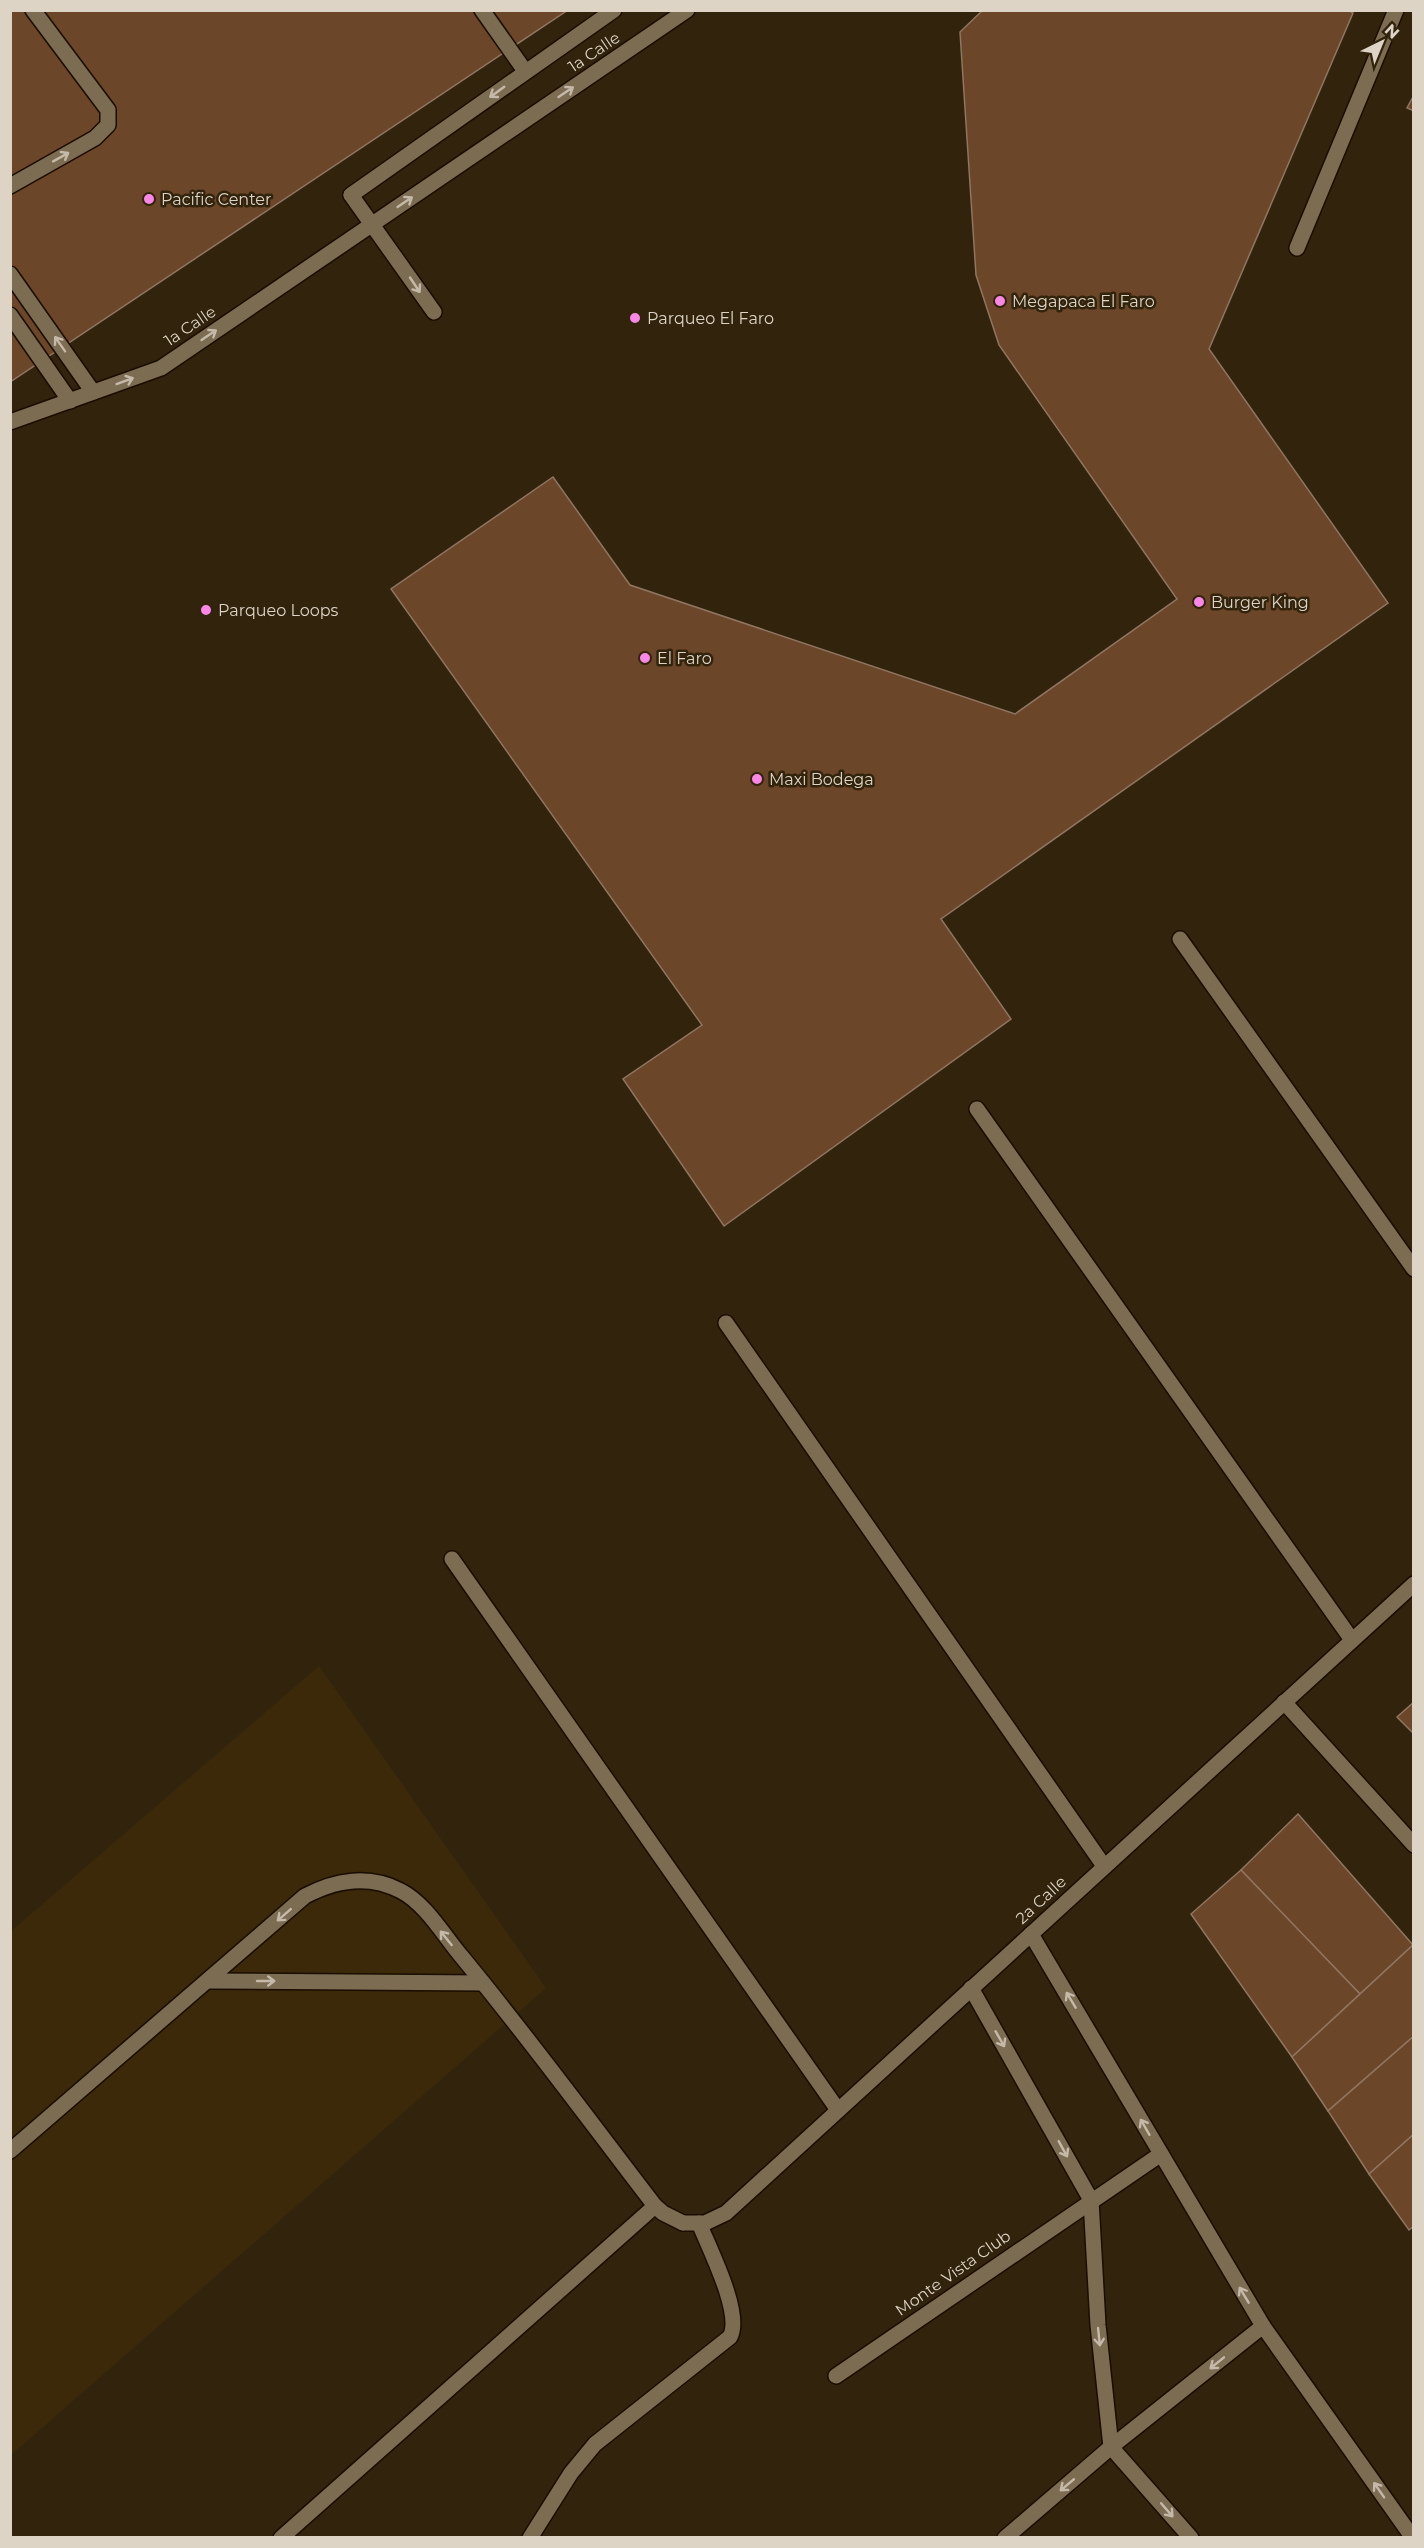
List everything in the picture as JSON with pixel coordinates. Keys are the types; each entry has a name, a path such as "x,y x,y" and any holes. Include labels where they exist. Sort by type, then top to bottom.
{"street":[{"path":"10,186 95,138 108,124 108,110 33,10"},
{"path":"482,10 525,71"},
{"name":"1a Calle","path":"434,312 351,195 614,10"},
{"name":"1a Calle","path":"10,422 161,368 687,10"},
{"path":"1297,248 1396,10"},
{"path":"10,274 93,392"},
{"path":"10,315 70,401"},
{"path":"1180,939 1413,1269"},
{"path":"977,1109 1352,1640"},
{"path":"726,1323 1104,1866"},
{"path":"452,1558 838,2110"},
{"name":"2a Calle","path":"655,2206 672,2219 683,2223 699,2223 716,2219 726,2213 1413,1584"},
{"path":"1284,1702 1413,1845"},
{"path":"10,2151 305,1896 323,1886 342,1881 363,1880 401,1891 417,1903 483,1983 655,2206 281,2538"},
{"path":"1031,1934 1263,2326 1413,2538"},
{"path":"208,1981 483,1983"},
{"path":"971,1988 1091,2200 1098,2325 1111,2447 1191,2538"},
{"name":"Monte Vista Club","path":"836,2376 1161,2154"},
{"path":"530,2538 571,2474 595,2444 730,2337 734,2331 735,2325 730,2303 699,2223"},
{"path":"1005,2538 1111,2447 1263,2326"}],"shaded area":[{"path":"319,1666 546,1988 11,2455 10,1932"}],"building":[{"name":"Pacific Center","path":"10,10 568,10 10,382"},
{"name":"El Faro","path":"983,10 1348,10 1353,13 1209,349 1388,603 941,919 1011,1019 724,1226 623,1079 702,1025 391,589 553,477 630,585 1015,714 1177,599 999,345 976,275 960,32"},
{"path":"1414,95 1414,111 1407,108"},
{"path":"1414,1702 1414,1734 1397,1717"},
{"path":"1298,1814 1413,1945 1360,1994 1241,1870"},
{"path":"1241,1870 1360,1994 1292,2057 1191,1914"},
{"path":"1413,1945 1414,2036 1328,2111 1292,2057"},
{"path":"1414,2036 1414,2134 1369,2174 1328,2111"},
{"path":"1414,2134 1414,2226 1409,2230 1369,2174"}],"place":[{"name":"Pacific Center","path":"149,199"},
{"name":"Megapaca El Faro","path":"1000,301"},
{"name":"Parqueo El Faro","path":"635,318"},
{"name":"Burger King","path":"1199,602"},
{"name":"Parqueo Loops","path":"206,610"},
{"name":"El Faro","path":"645,658"},
{"name":"Maxi Bodega","path":"757,779"}]}
